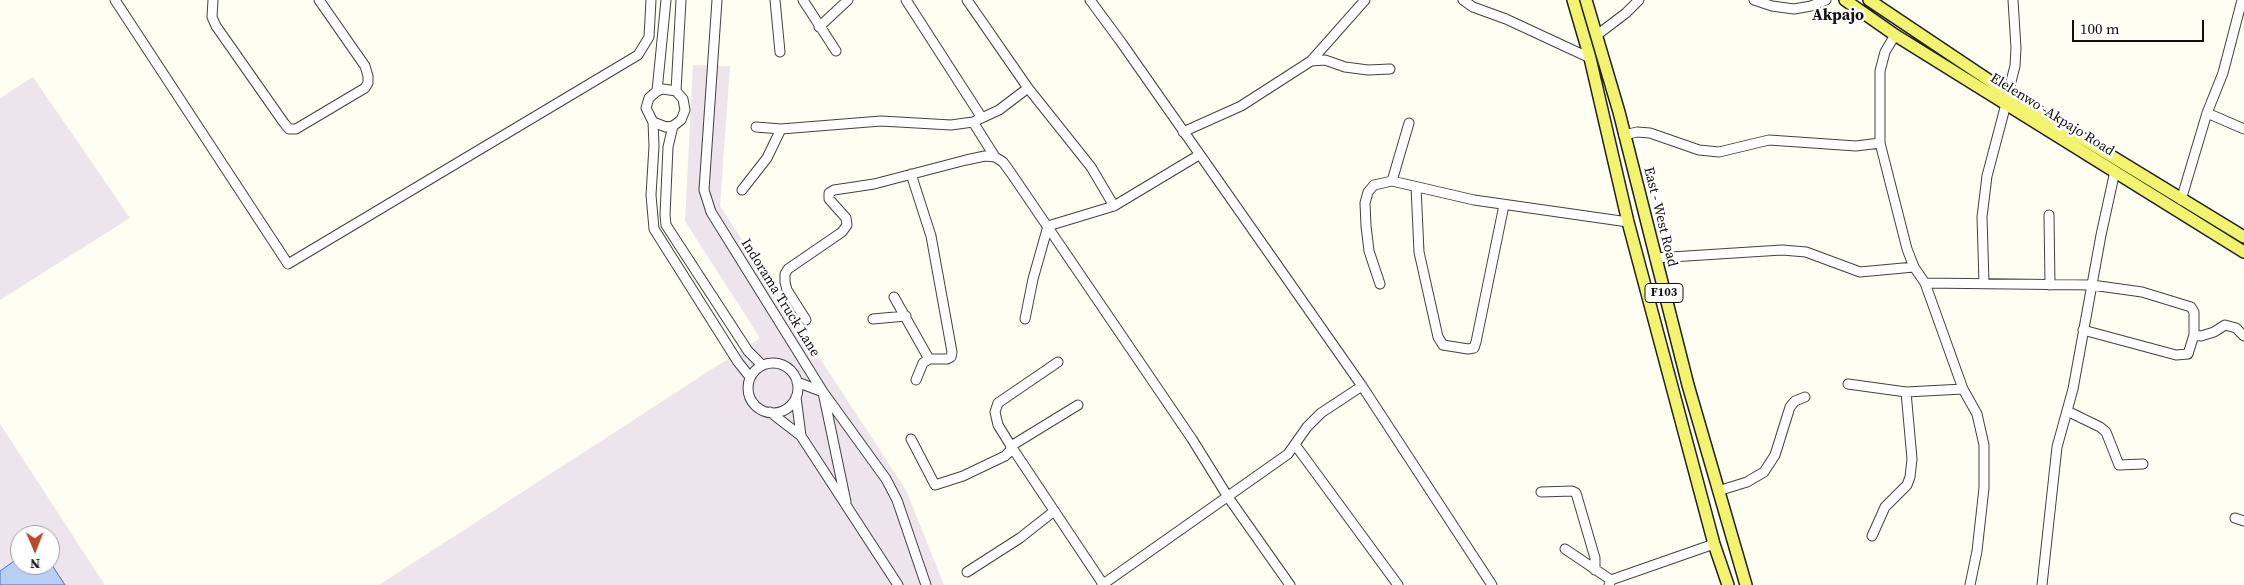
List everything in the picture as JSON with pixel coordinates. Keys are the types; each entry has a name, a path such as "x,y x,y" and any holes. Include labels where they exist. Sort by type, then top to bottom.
{"main road":[{"name":"F103","path":"1573,0 1590,58 1628,222 1714,544 1728,585"},
{"name":"East - West Road","path":"1586,0 1624,135 1718,491 1746,585"},
{"name":"Elelenwo -Akpajo Road","path":"1845,0 1895,35 2007,99 2115,171 2244,252"},
{"path":"1869,0 2007,99 2244,236"}],"street":[{"path":"116,0 288,264 638,55 649,37 651,0"},
{"path":"213,0 212,17 216,26 284,123 289,129 296,129 365,88 368,83 365,66 319,0"},
{"path":"657,91 670,89 676,91 683,99 685,110 681,120 672,126 659,126 647,114 647,103 657,91 666,0"},
{"path":"676,91 680,0"},
{"name":"Indorama Truck Lane","path":"717,0 704,190 711,212 823,392 889,486 897,500 926,585"},
{"path":"775,0 780,52"},
{"path":"803,0 836,51"},
{"path":"819,26 848,0"},
{"path":"906,0 977,120 994,157"},
{"path":"967,0 1028,88 1091,168 1114,206"},
{"path":"1090,0 1362,386 1492,585"},
{"path":"1183,132 1241,106 1311,60 1365,0"},
{"path":"1463,0 1473,8 1506,19 1590,58"},
{"path":"1597,35 1626,14 1639,0"},
{"path":"1754,0 1772,6 1794,9 1811,6 1826,0"},
{"path":"1984,283 1982,217 1987,176 2015,66 2016,48 2013,0"},
{"path":"2181,200 2207,113 2222,72 2242,0"},
{"path":"1895,35 1885,52 1880,72 1880,143 1907,249 1914,268 1924,283 1963,389 1977,414 1984,445 1984,488 1977,551 1970,585"},
{"path":"1311,60 1325,60 1346,67 1368,70 1390,69"},
{"path":"756,127 781,129 865,122 950,125 977,120 999,110 1028,88"},
{"path":"2207,113 2244,129"},
{"path":"653,122 654,146 651,195 654,228 738,362 750,377"},
{"path":"1392,181 1409,122"},
{"path":"672,126 668,147 666,225 748,350 762,365"},
{"path":"742,190 767,158 781,129"},
{"path":"1624,135 1637,132 1650,133 1700,150 1719,152 1769,140 1856,146 1880,143"},
{"path":"1048,226 1114,206 1199,155"},
{"path":"806,320 787,290 785,274 788,269 842,232 847,225 846,218 829,199 829,193 834,190 874,184 966,160 985,156 994,157 1003,162 1012,173 1192,440 1228,497 1290,585"},
{"path":"2042,585 2057,447 2067,411 2115,171"},
{"path":"912,174 935,254 952,352 951,358 928,359 923,363 916,380"},
{"path":"1380,284 1369,251 1365,203 1368,192 1374,184 1392,181 1504,205 1628,222"},
{"path":"1416,187 1419,252 1438,337 1443,345 1468,349 1474,348 1504,205"},
{"path":"2049,215 2050,284"},
{"path":"1025,319 1033,279 1048,226"},
{"path":"1655,258 1782,250 1806,252 1860,272 1914,268"},
{"path":"1924,283 2092,285 2142,292 2191,307 2194,312 2194,335 2188,354 2176,355 2083,330"},
{"path":"894,297 928,359"},
{"path":"873,319 906,316"},
{"path":"2194,335 2201,336 2214,332 2225,325 2236,328 2244,336"},
{"path":"1058,362 998,403 994,412 998,425 1011,446 1102,585 1288,454 1296,446 1307,428 1322,413 1345,395 1362,386"},
{"path":"801,436 795,375 784,365 777,363 762,365 750,377 748,389 750,398 758,408 770,412 801,436 898,585"},
{"path":"797,382 823,392 848,508"},
{"path":"1848,384 1906,392 1963,389"},
{"path":"1872,536 1885,507 1907,485 1910,477 1912,459 1906,392"},
{"path":"770,412 786,409 796,396"},
{"path":"1718,491 1747,482 1764,472 1775,454 1790,407 1795,401 1805,397"},
{"path":"911,439 934,485 963,476 1005,456 1010,451 1011,446 1078,405"},
{"path":"2067,411 2100,427 2106,432 2119,465 2143,464"},
{"path":"1296,446 1398,585"},
{"path":"1541,492 1572,491 1576,493 1595,558 1595,570"},
{"path":"968,572 1020,538 1054,512"},
{"path":"2235,518 2244,521"},
{"path":"1565,549 1610,582 1714,544"}],"shaded area":[{"path":"693,65 730,66 720,206 906,490 944,585 379,585 760,338 685,221"},
{"path":"33,77 130,218 0,300 0,98"},
{"path":"0,424 105,585 0,585"}],"water":[{"path":"10,564 10,575 58,575 65,585 0,585 0,571"}],"district":[{"name":"Akpajo","path":"1838,16"}]}
